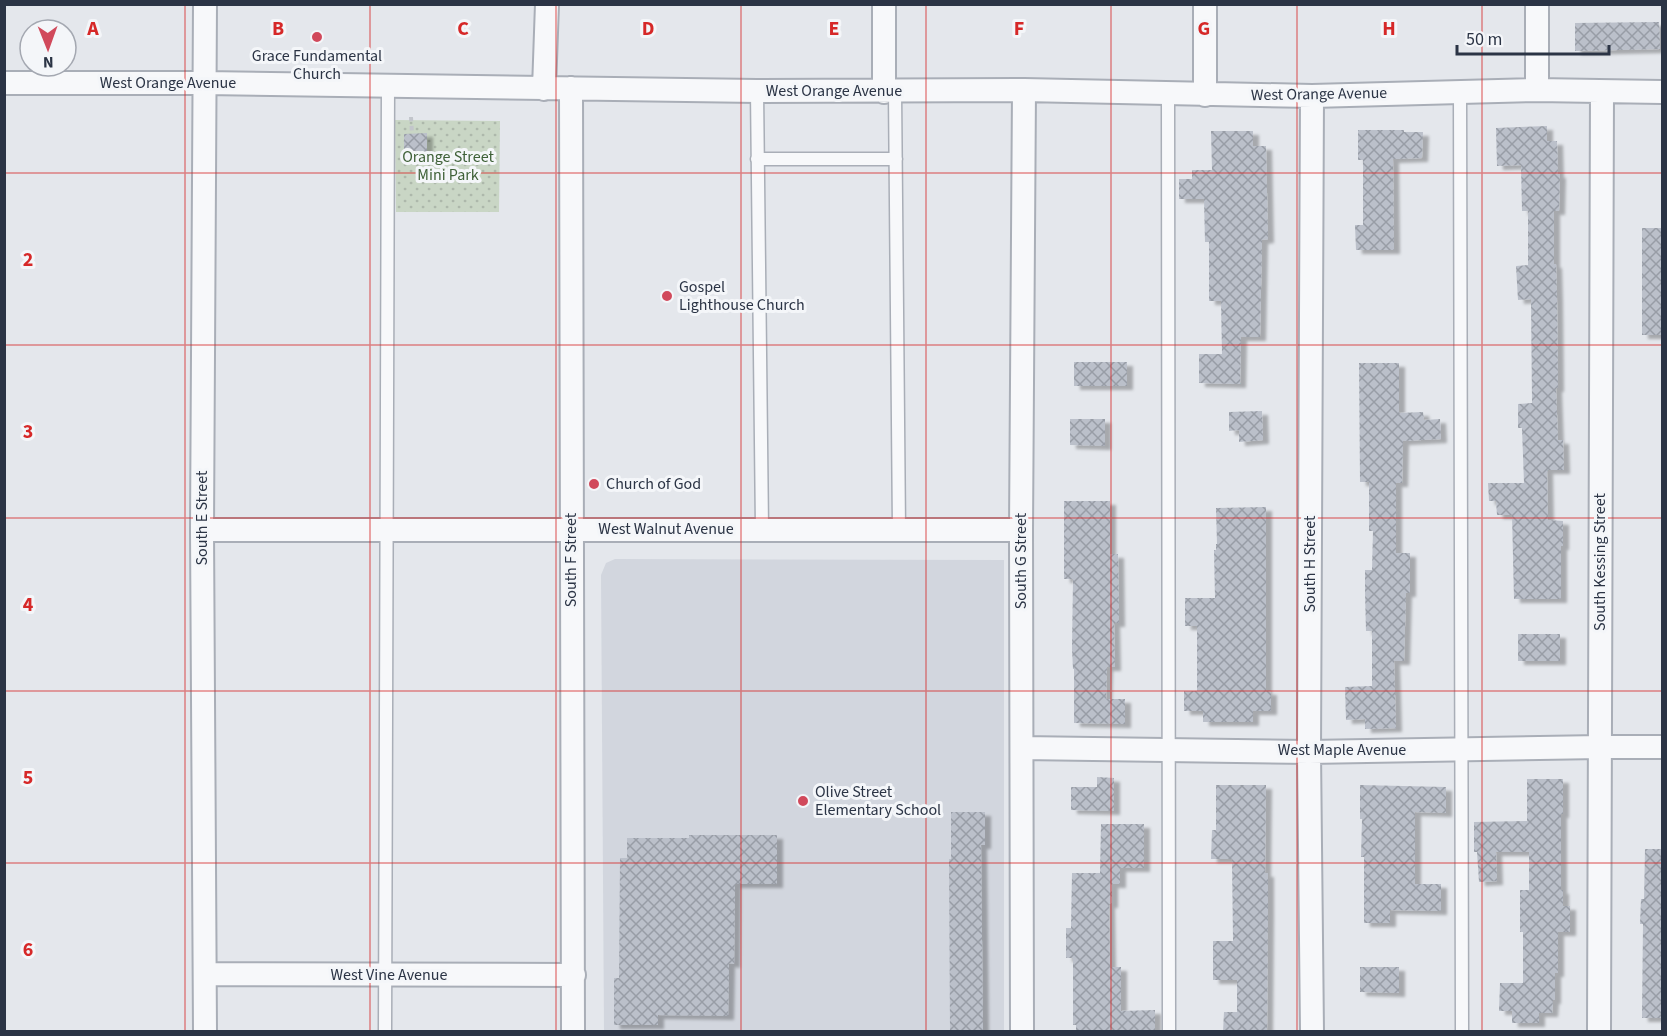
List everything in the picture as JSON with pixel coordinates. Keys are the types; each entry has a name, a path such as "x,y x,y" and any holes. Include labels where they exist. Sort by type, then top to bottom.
{"street":[{"name":"South E Street","path":"204,1032 202,530 205,4"},
{"path":"544,89 547,4"},
{"path":"884,4 890,92"},
{"path":"1204,95 1205,4"},
{"path":"1537,4 1537,90"},
{"name":"West Orange Avenue","path":"4,83 206,83 890,92 1024,90 1312,96 1537,90 1662,92"},
{"name":"South F Street","path":"571,88 573,1032"},
{"name":"South G Street","path":"1022,1032 1021,530 1024,90"},
{"name":"South Kessing Street","path":"1599,1032 1602,92"},
{"name":"South H Street","path":"1312,96 1309,752 1312,1032"},
{"name":"West Walnut Avenue","path":"202,530 1021,530"},
{"name":"West Maple Avenue","path":"1022,748 1309,752 1662,747"},
{"name":"West Vine Avenue","path":"205,974 574,975"}],"lane":[{"path":"385,1032 388,86"},
{"path":"757,91 762,529"},
{"path":"890,92 896,159 899,530"},
{"path":"1460,92 1462,1032"},
{"path":"1168,94 1169,1032"},
{"path":"757,159 896,159"}],"path":[{"path":"411,117 412,134"}],"shaded area":[{"name":"Olive Street Elementary School","path":"615,559 1004,560 1004,1031 604,1031 601,575 606,563"}],"green space":[{"name":"Orange Street Mini Park","path":"395,120 500,121 499,212 396,212"}],"building":[{"path":"1659,22 1660,49 1575,51 1575,23"},
{"path":"1547,126 1547,141 1557,141 1558,174 1560,174 1559,211 1554,211 1554,264 1556,264 1557,298 1558,440 1563,440 1564,470 1547,470 1548,520 1563,521 1561,599 1514,599 1512,515 1497,515 1496,501 1489,501 1488,483 1524,483 1522,428 1518,428 1518,404 1532,403 1531,299 1518,300 1516,266 1528,265 1528,211 1522,211 1521,165 1497,166 1496,128"},
{"path":"1358,130 1423,132 1422,158 1393,159 1394,250 1356,250 1355,225 1363,225 1363,160 1358,160"},
{"path":"1211,131 1253,131 1253,146 1266,146 1268,239 1262,240 1260,337 1241,337 1240,384 1199,383 1199,354 1222,354 1221,301 1209,301 1209,242 1205,242 1204,199 1179,199 1179,179 1192,179 1192,170 1212,170"},
{"path":"427,133 427,152 404,153 404,134"},
{"path":"1642,228 1662,228 1662,335 1642,335"},
{"path":"1074,362 1127,362 1127,386 1074,386"},
{"path":"1359,363 1399,363 1399,413 1423,412 1424,420 1440,419 1441,439 1403,441 1402,483 1396,483 1396,553 1410,553 1410,593 1406,593 1404,661 1394,661 1396,728 1365,729 1365,719 1346,720 1345,687 1372,686 1372,631 1366,631 1365,570 1372,570 1373,531 1369,531 1369,482 1360,482"},
{"path":"1262,411 1263,440 1239,442 1239,430 1229,431 1229,412"},
{"path":"1070,419 1105,419 1105,446 1070,445"},
{"path":"1064,501 1110,501 1110,554 1118,554 1119,623 1114,623 1115,667 1107,667 1106,699 1125,699 1125,724 1074,723 1073,579 1064,579"},
{"path":"1266,507 1266,691 1271,691 1271,711 1253,711 1253,722 1203,722 1203,711 1184,711 1184,691 1197,691 1197,626 1185,626 1185,598 1215,598 1216,508"},
{"path":"1518,634 1560,634 1560,661 1518,661"},
{"path":"1097,777 1114,778 1114,811 1071,810 1071,787 1097,787"},
{"path":"1527,779 1563,779 1561,890 1563,890 1563,906 1570,906 1570,932 1558,932 1558,973 1555,973 1555,1000 1553,1000 1552,1013 1539,1013 1539,1023 1512,1023 1512,1011 1499,1011 1500,983 1523,983 1520,890 1529,890 1529,852 1496,852 1497,881 1479,882 1477,852 1474,852 1474,822 1527,821"},
{"path":"1216,785 1266,785 1267,1032 1223,1032 1224,1012 1237,1012 1237,980 1213,980 1213,941 1233,941 1232,859 1211,859 1212,830 1216,830"},
{"path":"1360,785 1446,787 1446,813 1415,812 1415,884 1441,884 1441,911 1390,910 1390,923 1364,923 1364,857 1361,857"},
{"path":"951,812 985,812 985,845 981,845 983,1032 950,1032"},
{"path":"1101,824 1144,824 1144,868 1120,868 1120,884 1112,884 1112,904 1109,904 1110,967 1121,967 1121,1011 1155,1010 1155,1032 1076,1032 1076,1025 1073,1025 1073,958 1066,958 1066,928 1071,928 1072,873 1100,873"},
{"path":"689,835 777,835 777,884 735,884 734,964 729,963 728,1016 658,1015 658,1025 614,1025 614,978 619,978 620,858 627,858 627,838 689,838"},
{"path":"1645,849 1662,849 1662,1018 1642,1018 1643,924 1640,924 1641,899 1644,899"},
{"path":"1360,967 1399,967 1399,993 1360,992"}],"place":[{"name":"Grace Fundamental Church","path":"317,37"},
{"name":"Gospel Lighthouse Church","path":"667,296"},
{"name":"Church of God","path":"594,484"},
{"name":"Olive Street Elementary School","path":"803,801"}]}
